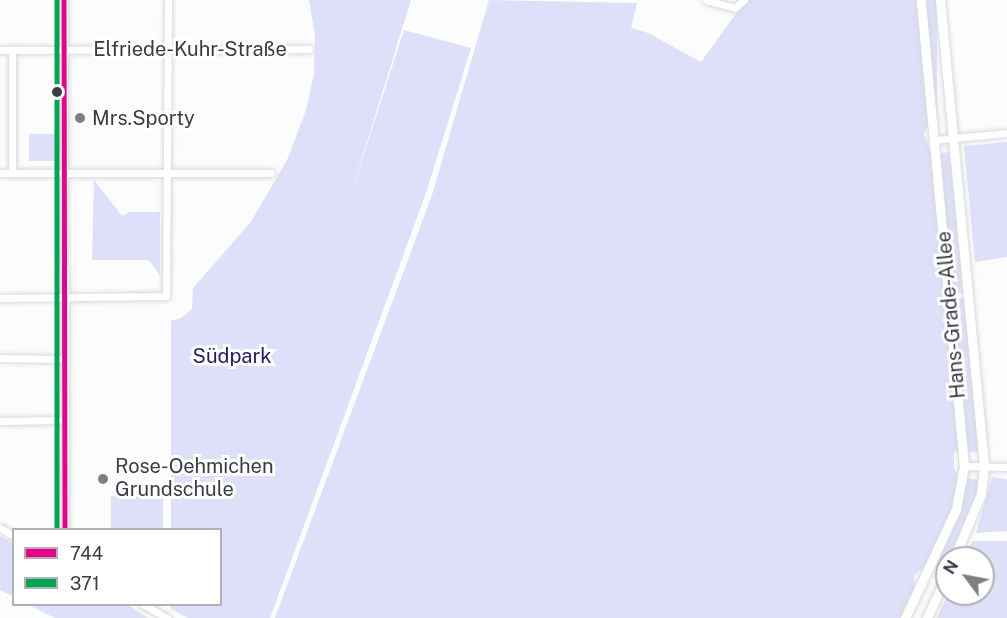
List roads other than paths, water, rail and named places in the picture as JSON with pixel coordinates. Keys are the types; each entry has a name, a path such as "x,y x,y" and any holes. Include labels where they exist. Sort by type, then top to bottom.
{"street":[{"path":"64,0 65,528"},
{"path":"0,298 166,296 168,0"},
{"path":"706,0 735,8 744,0"},
{"name":"Hans-Grade-Allee","path":"905,618 956,509 964,466 921,0"},
{"name":"Hans-Grade-Allee","path":"940,0 984,466 981,494 959,546"},
{"name":"Elfriede-Kuhr-Straße","path":"0,50 309,49"},
{"path":"12,50 12,173"},
{"path":"935,140 1007,133"},
{"path":"0,173 271,173"},
{"path":"0,358 65,359"},
{"path":"0,421 65,420"},
{"path":"964,466 1007,467"},
{"path":"927,618 935,600"},
{"path":"146,606 167,618"}],"place":[{"name":"Mrs.Sporty","path":"80,118"},
{"name":"Rose-Oehmichen Grundschule","path":"103,479"}],"park label":[{"name":"Südpark","path":"232,356"}]}
